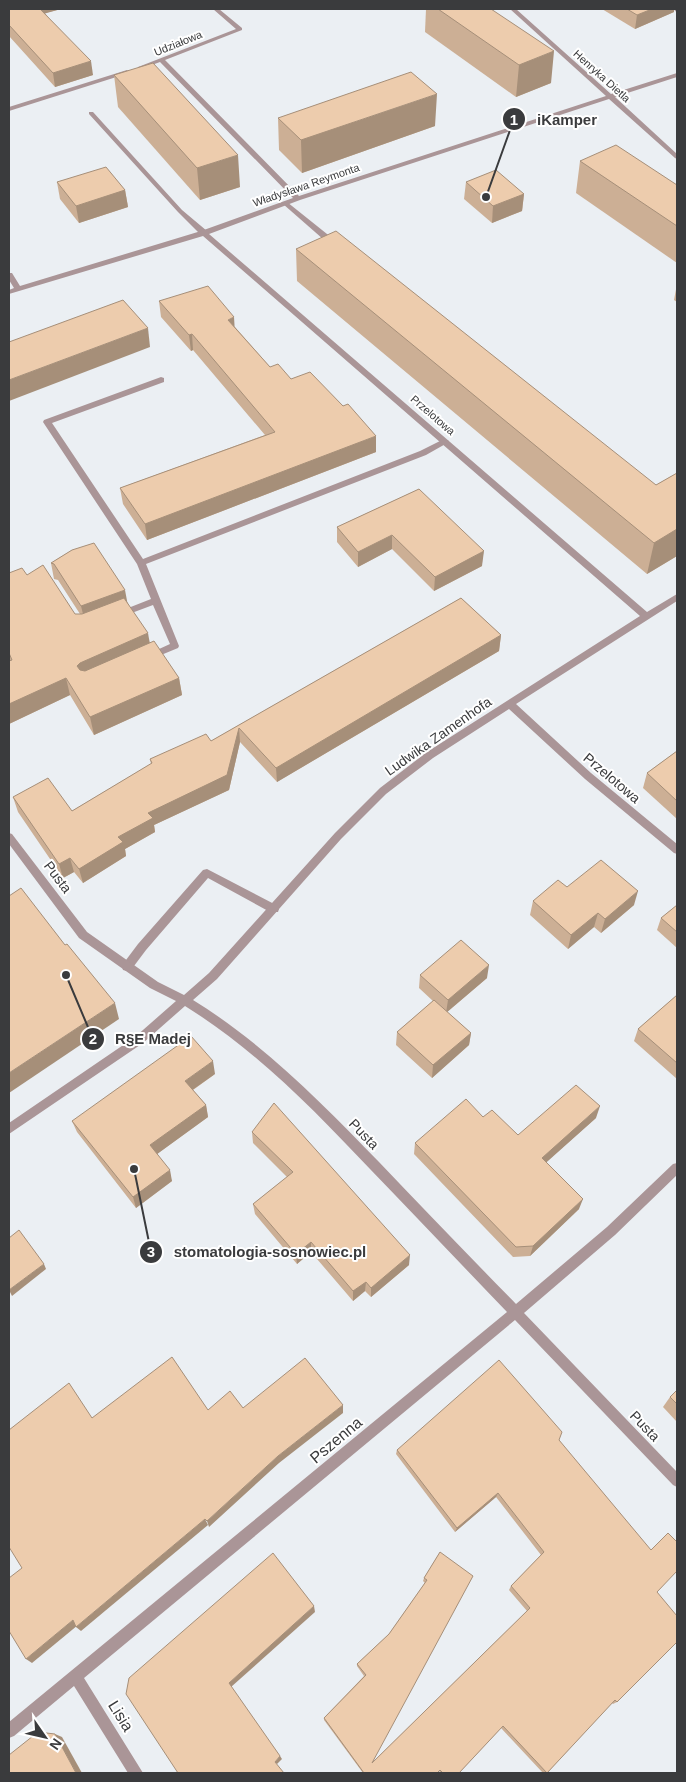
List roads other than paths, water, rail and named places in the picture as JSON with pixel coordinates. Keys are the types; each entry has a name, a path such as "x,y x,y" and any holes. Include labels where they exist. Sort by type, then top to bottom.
{"street":[{"name":"Udziałowa","path":"9,110 162,60 240,29 216,9"},
{"name":"Henryka Dietla","path":"513,9 677,157"},
{"path":"162,60 298,199"},
{"name":"Władysława Reymonta","path":"9,292 204,234 285,203 677,75"},
{"name":"Przelotowa","path":"91,113 180,211 204,234 646,616"},
{"path":"285,203 339,248"},
{"path":"9,275 18,288"},
{"path":"140,661 175,646 141,563 47,422 161,380"},
{"path":"141,563 423,453 445,442"},
{"name":"Ludwika Zamenhofa","path":"9,1129 139,1040 213,976 338,836 383,791 430,755 677,597"},
{"path":"110,618 156,601"},
{"name":"Przelotowa","path":"509,703 588,776 677,850"},
{"name":"Pusta","path":"9,837 83,935 154,985 184,1000 220,1022 277,1069 327,1116 677,1481"},
{"path":"127,967 142,947 207,873 274,909"},
{"name":"Pszenna","path":"9,1731 515,1312 611,1231 677,1168"},
{"name":"Lisia","path":"76,1677 136,1773"}],"place":[{"name":"iKamper","path":"486,197"},
{"name":"R§E Madej","path":"66,975"},
{"name":"stomatologia-sosnowiec.pl","path":"134,1169"}]}
